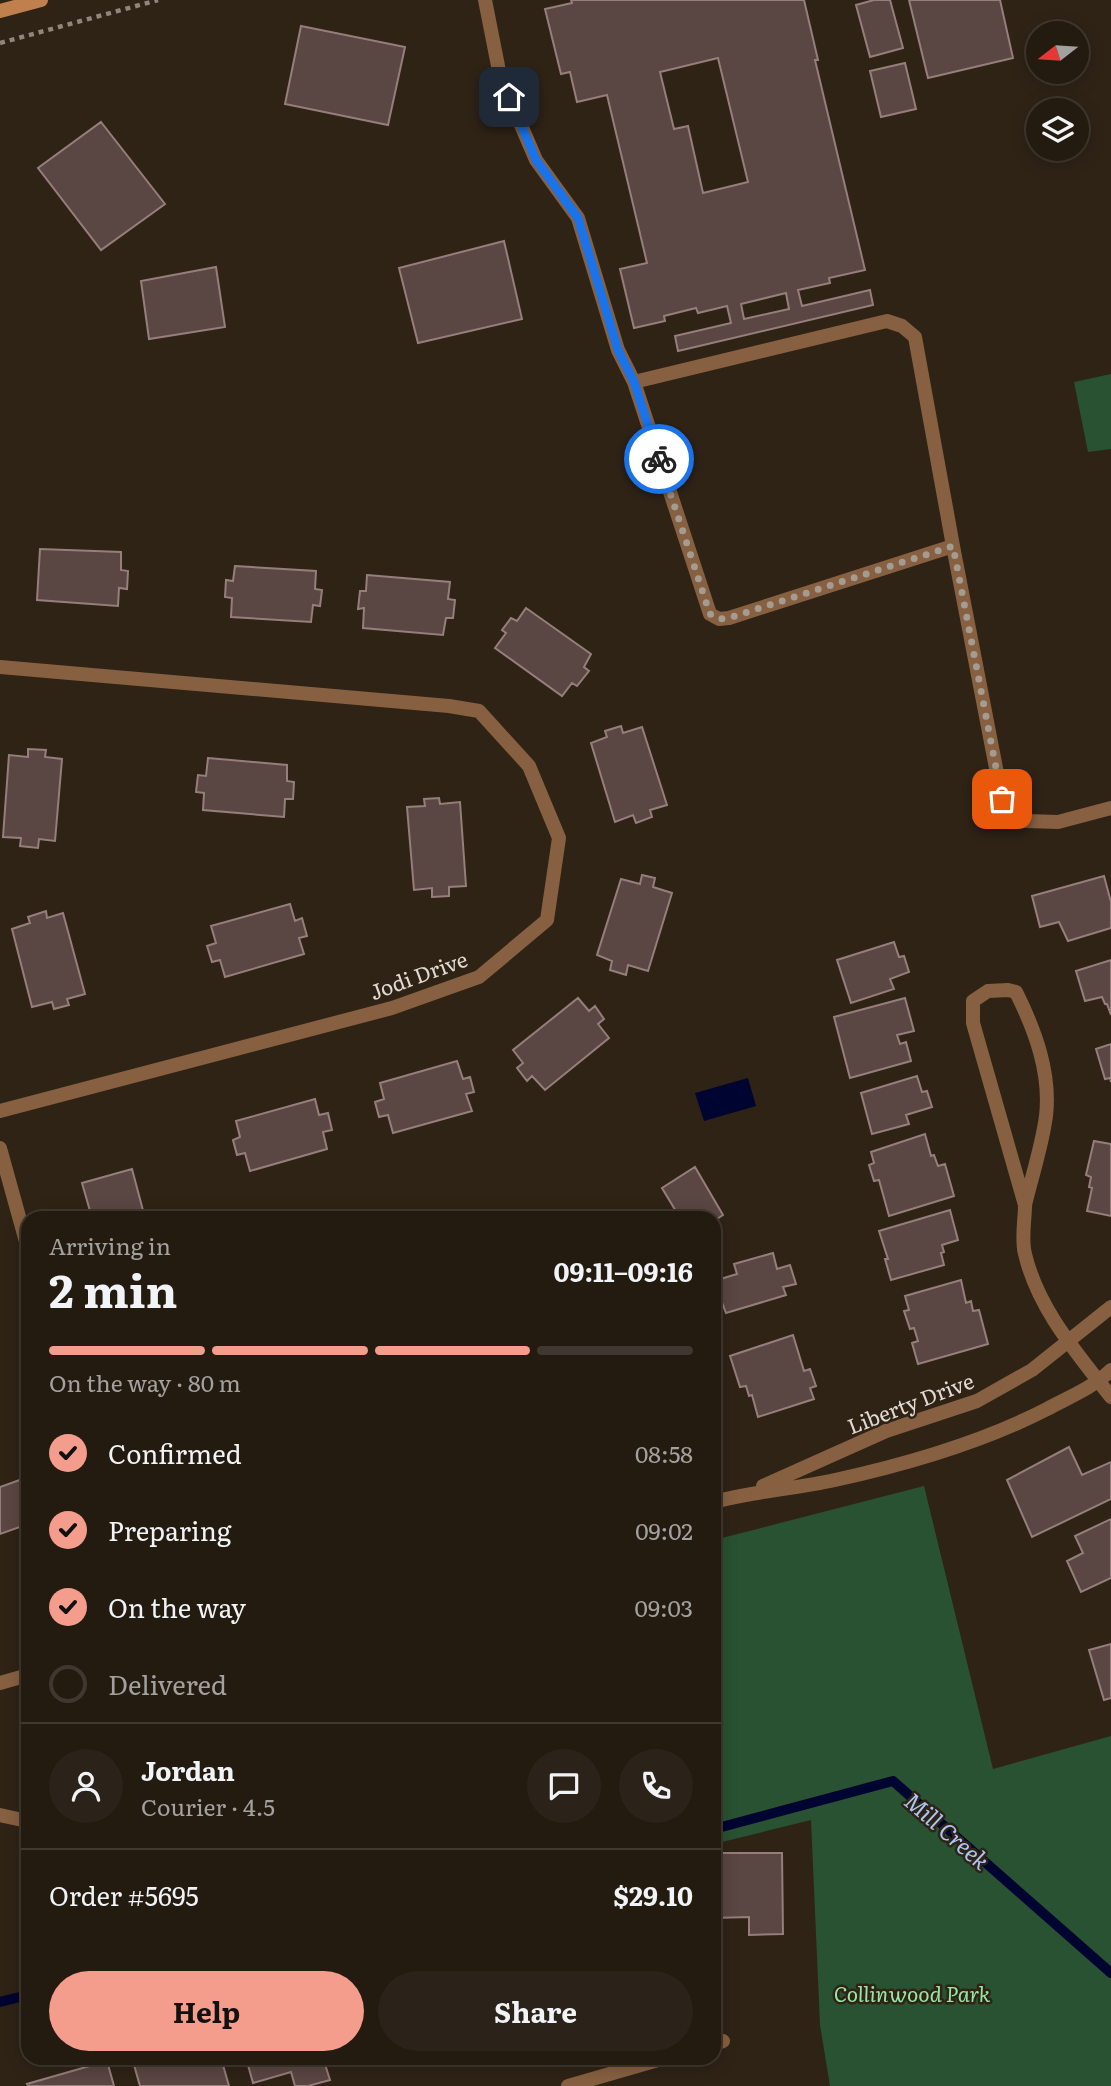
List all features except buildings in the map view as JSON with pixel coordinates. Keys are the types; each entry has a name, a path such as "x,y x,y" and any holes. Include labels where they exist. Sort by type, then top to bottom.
{"main road":[{"path":"0,11 41,0"}],"street":[{"path":"485,0 500,76 536,160 578,218 618,350 634,382 710,614 719,619 729,618 953,546"},
{"path":"634,382 887,321 902,326 915,337 1002,799 1026,821 1058,822 1111,808"},
{"name":"Jodi Drive","path":"0,667 396,701 479,711 530,766 559,838 547,920 479,977 392,1008 0,1111"},
{"path":"1025,1205 973,1023 974,1002 988,990 1016,992 1030,1018 1045,1072 1046,1115 1025,1205 1024,1252 1040,1296 1069,1342 1111,1397"},
{"path":"0,1148 21,1224"},
{"name":"Liberty Drive","path":"746,1493 886,1431 977,1401 1032,1370 1111,1307"},
{"name":"Liberty Drive","path":"721,1500 746,1493 833,1481 944,1453 1020,1423 1099,1382 1111,1370"},
{"path":"0,1683 21,1677"},
{"path":"0,1815 21,1820"},
{"path":"568,2086 641,2065"}],"path":[{"path":"0,43 158,0"}],"green space":[{"path":"1111,374 1111,449 1088,452 1074,382"},
{"name":"Collinwood Park","path":"924,1486 993,1769 1111,1736 1111,2086 830,2086 820,2025 811,1820 721,1842 721,1538"}],"water":[{"path":"748,1078 756,1106 704,1121 695,1093"}],"waterway":[{"name":"Mill Creek","path":"721,1827 893,1781 1111,1973"},
{"name":"Mill Creek","path":"0,2002 21,1997"}],"way so far":[{"path":"659,459 710,614 719,619 953,546 1002,799"}],"route":[{"path":"509,97 536,160 578,218 618,350 634,382 659,459"}]}
